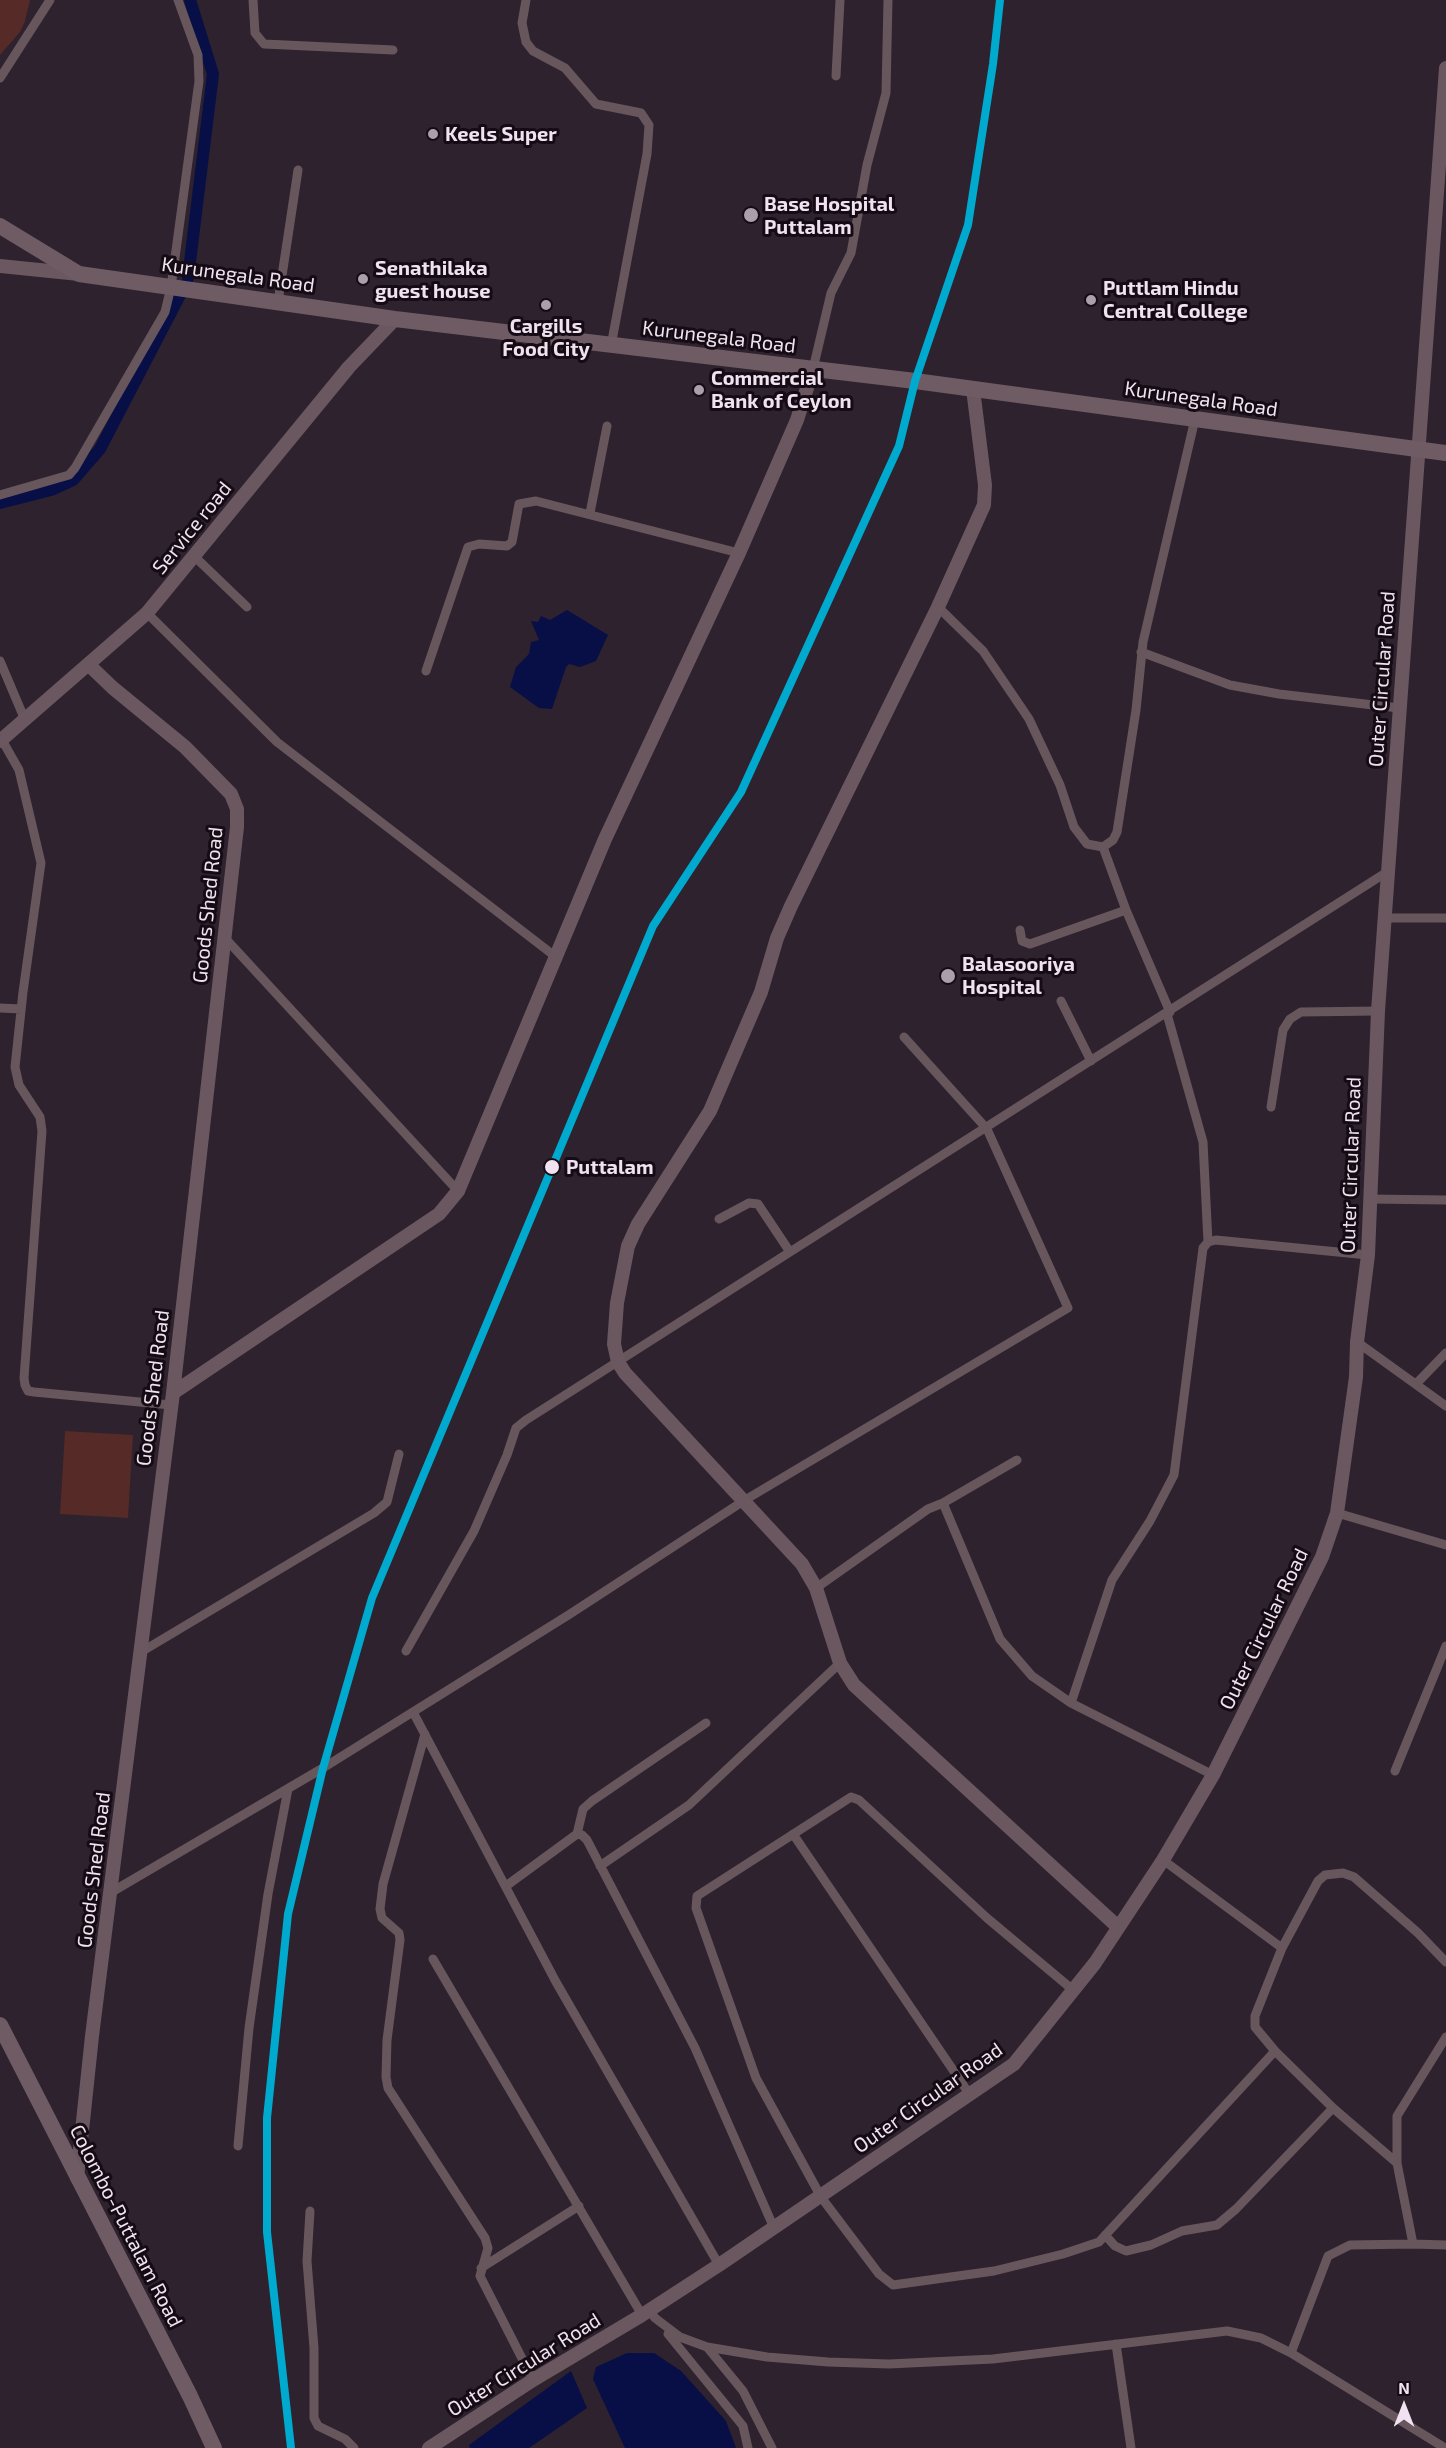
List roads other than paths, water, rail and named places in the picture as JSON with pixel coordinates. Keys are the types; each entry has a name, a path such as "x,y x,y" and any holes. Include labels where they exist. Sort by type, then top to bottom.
{"highway":[{"name":"Kurunegala Road","path":"0,226 80,274 395,319 973,389 1446,453"},
{"name":"Colombo-Puttalam Road","path":"0,2025 190,2396 214,2448"}],"street":[{"path":"0,78 50,0"},
{"path":"0,495 69,475 156,331 165,312 171,287 199,81 198,56 178,0"},
{"path":"253,0 255,33 264,44 393,50"},
{"path":"526,0 522,23 526,42 533,51 565,68 596,104 641,113 649,125 646,154 611,346"},
{"path":"836,76 840,0"},
{"path":"1,740 18,770 41,863 15,1067 18,1086 40,1117 42,1131 25,1385 28,1391 34,1392 172,1399 439,1214 458,1191 605,839 739,553 797,420 813,369 831,293 851,253 867,165 886,93 888,0"},
{"name":"Outer Circular Road","path":"429,2448 533,2380 649,2314 1014,2064 1095,1963 1163,1860 1213,1775 1322,1557 1337,1513 1356,1377 1357,1342 1368,1255 1378,1011 1387,872 1446,68"},
{"path":"278,302 298,170"},
{"path":"0,266 80,274"},
{"name":"Service road","path":"1,740 147,614 349,367 395,319"},
{"path":"973,389 985,485 984,505 938,607 791,906 777,938 761,992 710,1111 638,1224 628,1246 617,1303 614,1344 618,1362 625,1373 802,1564 816,1588 840,1663 854,1685 1119,1927"},
{"path":"938,607 983,651 1029,719 1060,784 1074,827 1087,844 1103,847 1113,840 1117,832 1136,710 1142,652 1195,419"},
{"path":"590,513 607,426"},
{"path":"426,671 468,547 478,544 507,546 512,542 519,504 536,501 590,513 739,553"},
{"path":"194,556 247,608"},
{"path":"147,614 277,742 556,957"},
{"path":"1142,652 1230,685 1279,694 1400,708"},
{"path":"0,661 26,720"},
{"name":"Goods Shed Road","path":"77,2178 172,1399 237,827 237,809 231,794 185,747 113,688 89,665"},
{"path":"1103,847 1126,910 1169,1013 1203,1142 1208,1242"},
{"path":"406,1651 474,1531 507,1455 516,1428 1387,872"},
{"path":"1020,930 1022,941 1030,944 1126,910"},
{"path":"1384,918 1446,918"},
{"path":"225,938 458,1191"},
{"path":"1060,1001 1091,1061"},
{"path":"0,1008 21,1009"},
{"path":"1271,1107 1283,1030 1290,1019 1302,1012 1378,1011"},
{"path":"110,1893 288,1789 413,1712 570,1614 745,1500 1068,1308 987,1129 904,1037"},
{"path":"1369,1200 1446,1200"},
{"path":"719,1219 749,1203 758,1204 790,1252"},
{"path":"1071,1703 1112,1580 1150,1521 1174,1475 1203,1248 1208,1242 1216,1240 1368,1255"},
{"path":"1357,1342 1446,1406"},
{"path":"1416,1384 1446,1353"},
{"path":"141,1652 374,1513 387,1502 399,1454"},
{"path":"816,1588 928,1509 943,1503 1017,1460"},
{"path":"943,1503 1000,1639 1032,1676 1071,1703 1213,1775"},
{"path":"1337,1513 1446,1545"},
{"path":"1395,1772 1446,1646"},
{"path":"600,1866 689,1805 840,1663"},
{"path":"1436,1670 1446,1674"},
{"path":"413,1712 556,1982 719,2265"},
{"path":"506,1886 577,1834 583,1809 592,1801 706,1723"},
{"path":"425,1734 382,1892 380,1912 382,1918 399,1932 400,1940 387,2040 386,2077 388,2088 485,2238 488,2248 480,2276 533,2380"},
{"path":"238,2146 249,2028 268,1894 288,1789"},
{"path":"1073,1989 987,1917 858,1800 851,1797 697,1896 695,1903 756,2078 821,2197 879,2274 892,2285 994,2271 1063,2254 1099,2242 1275,2051"},
{"path":"792,1833 970,2095"},
{"path":"577,1834 587,1840 695,2048 774,2228"},
{"path":"1163,1860 1282,1947"},
{"path":"1397,2163 1333,2108 1275,2051 1255,2027 1255,2016 1282,1947 1318,1881 1325,1875 1343,1873 1354,1877 1418,1933 1446,1962"},
{"path":"434,1959 579,2206 649,2314 691,2359 743,2426 748,2448"},
{"path":"1413,2244 1397,2163 1397,2116 1446,2037"},
{"path":"1105,2235 1114,2246 1126,2251 1151,2245 1182,2231 1217,2225 1236,2209 1333,2108"},
{"path":"481,2268 579,2206"},
{"path":"310,2211 308,2261 314,2348 314,2418 318,2426 345,2439 354,2448"},
{"path":"1291,2353 1328,2256 1350,2245 1446,2245"},
{"path":"649,2314 680,2337 706,2347 768,2357 889,2364 993,2359 1227,2331 1262,2338 1291,2353 1445,2448"},
{"path":"1116,2344 1131,2448"},
{"path":"706,2347 743,2391 772,2448"}],"waterway":[{"path":"188,278 213,74 190,0"},
{"path":"0,503 51,490 73,480 100,449 180,295"}],"place":[{"name":"Keels Super","path":"433,134"},
{"name":"Base Hospital Puttalam","path":"751,215"},
{"name":"Senathilaka guest house","path":"363,279"},
{"name":"Puttlam Hindu Central College","path":"1091,300"},
{"name":"Cargills Food City","path":"546,305"},
{"name":"Commercial Bank of Ceylon","path":"699,390"},
{"name":"Balasooriya Hospital","path":"948,976"},
{"name":"Puttalam","path":"552,1167"}]}
